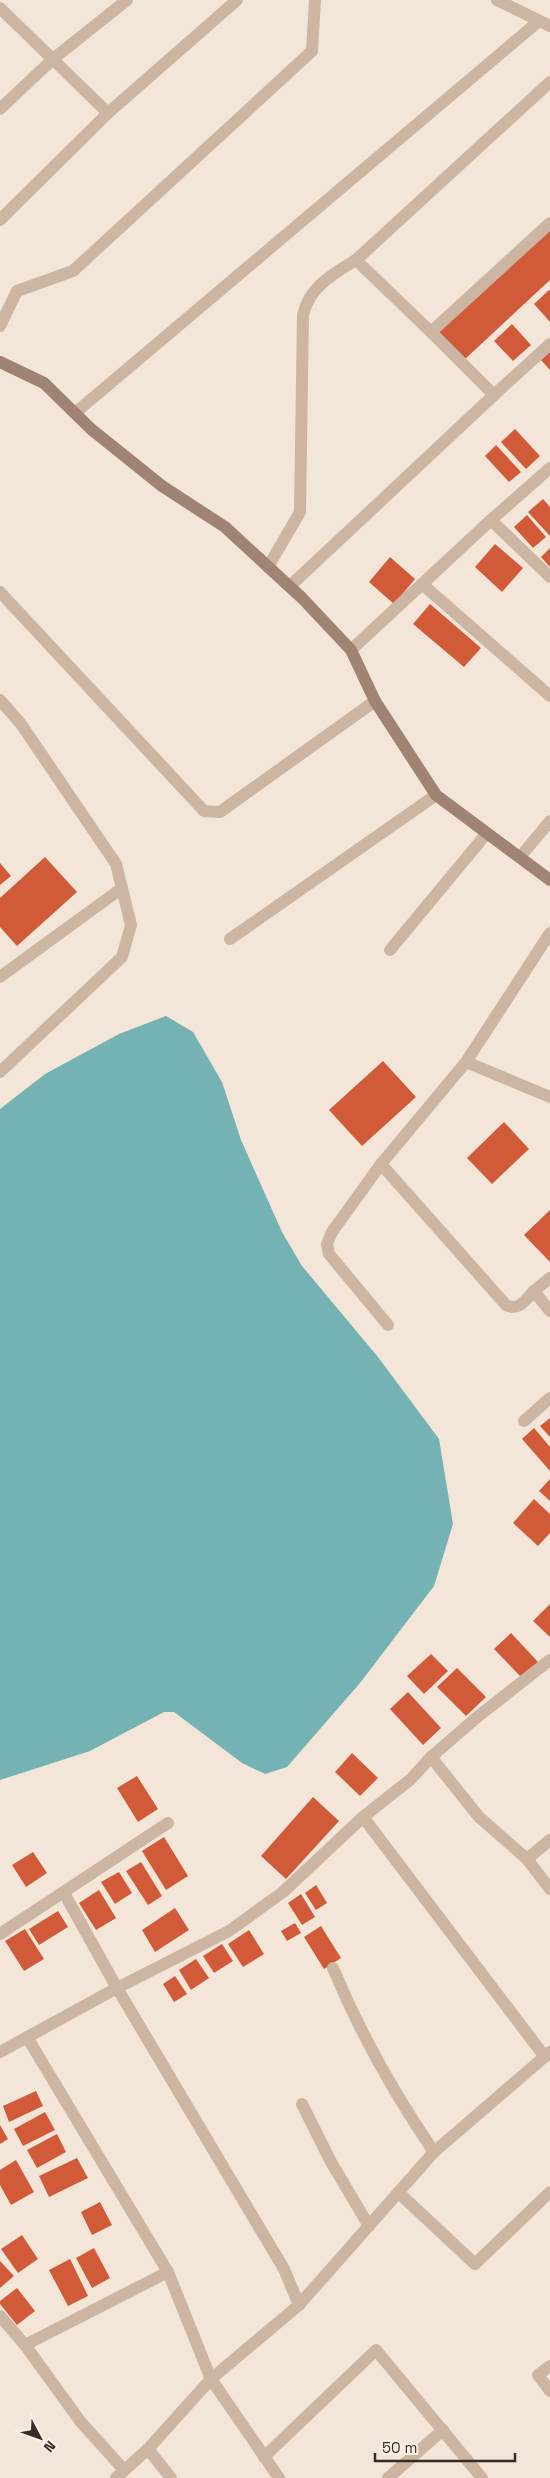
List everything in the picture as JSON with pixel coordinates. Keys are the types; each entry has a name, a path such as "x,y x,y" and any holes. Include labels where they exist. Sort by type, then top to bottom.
{"main road":[{"path":"0,362 44,383 74,413 162,486 225,527 290,586 351,650 375,701 436,795 550,880"}],"street":[{"path":"0,109 53,59 127,0"},
{"path":"0,220 108,113 237,0"},
{"path":"0,326 17,291 73,271 312,51 315,0"},
{"path":"74,413 544,24 497,0"},
{"path":"0,8 108,113"},
{"path":"268,567 300,512 302,315 305,304 316,288 336,272 356,260 550,82"},
{"path":"431,332 550,222"},
{"path":"356,260 494,395"},
{"path":"290,586 550,344"},
{"path":"351,650 550,468"},
{"path":"491,520 550,577"},
{"path":"422,584 550,696"},
{"path":"0,592 204,811 220,812 375,701"},
{"path":"0,700 21,724 116,864 131,925 122,957 0,1072"},
{"path":"230,939 436,795"},
{"path":"520,857 550,821"},
{"path":"390,950 487,833"},
{"path":"0,977 122,888"},
{"path":"388,1325 329,1254 328,1244 332,1232 381,1164 466,1062 550,933"},
{"path":"466,1062 550,1097"},
{"path":"381,1164 506,1305 512,1309 517,1308 550,1278"},
{"path":"534,1291 550,1311"},
{"path":"524,1421 550,1398"},
{"path":"0,2052 117,1988 229,1931 283,1892 363,1817 410,1779 476,1718 550,1660"},
{"path":"431,1758 479,1817 527,1859 550,1889"},
{"path":"2,2322 25,2345 120,2474 148,2449 210,2379 299,2305 331,2266 399,2193 434,2152 547,2055 363,1817"},
{"path":"0,1934 168,1824"},
{"path":"527,1859 550,1840"},
{"path":"64,1893 117,1988 284,2269 299,2305"},
{"path":"333,1968 349,2007 415,2125 434,2152"},
{"path":"27,2037 168,2272 210,2379 279,2478"},
{"path":"302,2104 331,2162 369,2226"},
{"path":"399,2193 475,2264 550,2192"},
{"path":"25,2345 168,2272"},
{"path":"264,2457 376,2350 482,2478"},
{"path":"550,2366 538,2375 550,2391"},
{"path":"388,2478 442,2430"},
{"path":"148,2449 170,2478"}],"water":[{"path":"166,1016 193,1032 222,1082 241,1140 282,1232 302,1266 378,1357 439,1439 453,1524 434,1586 360,1683 287,1767 265,1774 242,1763 174,1712 164,1712 90,1751 0,1780 0,1109 45,1074 119,1034"}],"building":[{"path":"550,229 550,280 464,360 438,332"},
{"path":"550,291 550,322 534,304"},
{"path":"512,324 531,345 513,361 494,341"},
{"path":"550,352 550,370 541,360"},
{"path":"515,429 540,456 526,469 501,442"},
{"path":"496,445 521,472 509,482 485,456"},
{"path":"543,499 550,507 550,536 528,512"},
{"path":"527,515 546,537 533,548 514,527"},
{"path":"495,544 523,568 502,592 475,567"},
{"path":"550,548 550,567 541,557"},
{"path":"390,557 415,579 394,604 369,582"},
{"path":"430,604 481,648 464,667 413,624"},
{"path":"45,857 77,892 17,946 0,927 0,898"},
{"path":"0,863 11,876 0,885"},
{"path":"383,1061 416,1097 362,1146 329,1110"},
{"path":"504,1122 529,1149 492,1184 467,1158"},
{"path":"550,1210 550,1262 524,1235"},
{"path":"550,1418 550,1437 540,1426"},
{"path":"534,1428 550,1447 550,1471 522,1439"},
{"path":"550,1479 550,1501 539,1491"},
{"path":"534,1499 550,1514 550,1533 538,1546 513,1523"},
{"path":"550,1604 550,1637 533,1621"},
{"path":"511,1633 539,1663 523,1679 494,1649"},
{"path":"431,1654 448,1671 424,1694 407,1676"},
{"path":"457,1668 486,1697 466,1716 437,1687"},
{"path":"408,1692 441,1728 423,1745 390,1709"},
{"path":"352,1753 378,1778 360,1796 335,1772"},
{"path":"137,1776 158,1809 138,1822 117,1788"},
{"path":"313,1797 339,1821 286,1879 261,1856"},
{"path":"164,1837 188,1876 166,1890 142,1851"},
{"path":"33,1852 47,1873 26,1887 12,1865"},
{"path":"141,1862 162,1896 148,1905 126,1871"},
{"path":"119,1872 132,1893 115,1904 101,1882"},
{"path":"316,1885 327,1903 316,1910 305,1893"},
{"path":"99,1890 116,1918 96,1930 79,1903"},
{"path":"301,1894 315,1917 302,1925 288,1903"},
{"path":"175,1908 189,1930 155,1952 142,1930"},
{"path":"58,1911 68,1927 39,1945 29,1929"},
{"path":"295,1923 301,1933 287,1941 281,1931"},
{"path":"321,1926 341,1958 324,1969 304,1937"},
{"path":"25,1929 44,1959 24,1971 5,1941"},
{"path":"249,1930 264,1954 243,1967 228,1944"},
{"path":"222,1944 233,1961 214,1973 203,1956"},
{"path":"196,1959 209,1978 191,1990 179,1970"},
{"path":"175,1976 187,1994 174,2002 163,1984"},
{"path":"36,2091 43,2106 9,2122 3,2106"},
{"path":"45,2112 55,2130 23,2146 14,2129"},
{"path":"0,2125 8,2139 0,2144"},
{"path":"57,2134 66,2152 37,2168 27,2150"},
{"path":"77,2158 88,2178 49,2197 39,2176"},
{"path":"16,2160 34,2192 11,2205 0,2185 0,2170"},
{"path":"100,2202 112,2225 92,2235 81,2212"},
{"path":"22,2235 38,2259 18,2273 1,2249"},
{"path":"94,2248 110,2278 92,2288 76,2258"},
{"path":"70,2259 88,2296 68,2306 49,2270"},
{"path":"0,2261 14,2276 0,2288"},
{"path":"17,2288 35,2311 17,2325 0,2304 0,2301"}]}
